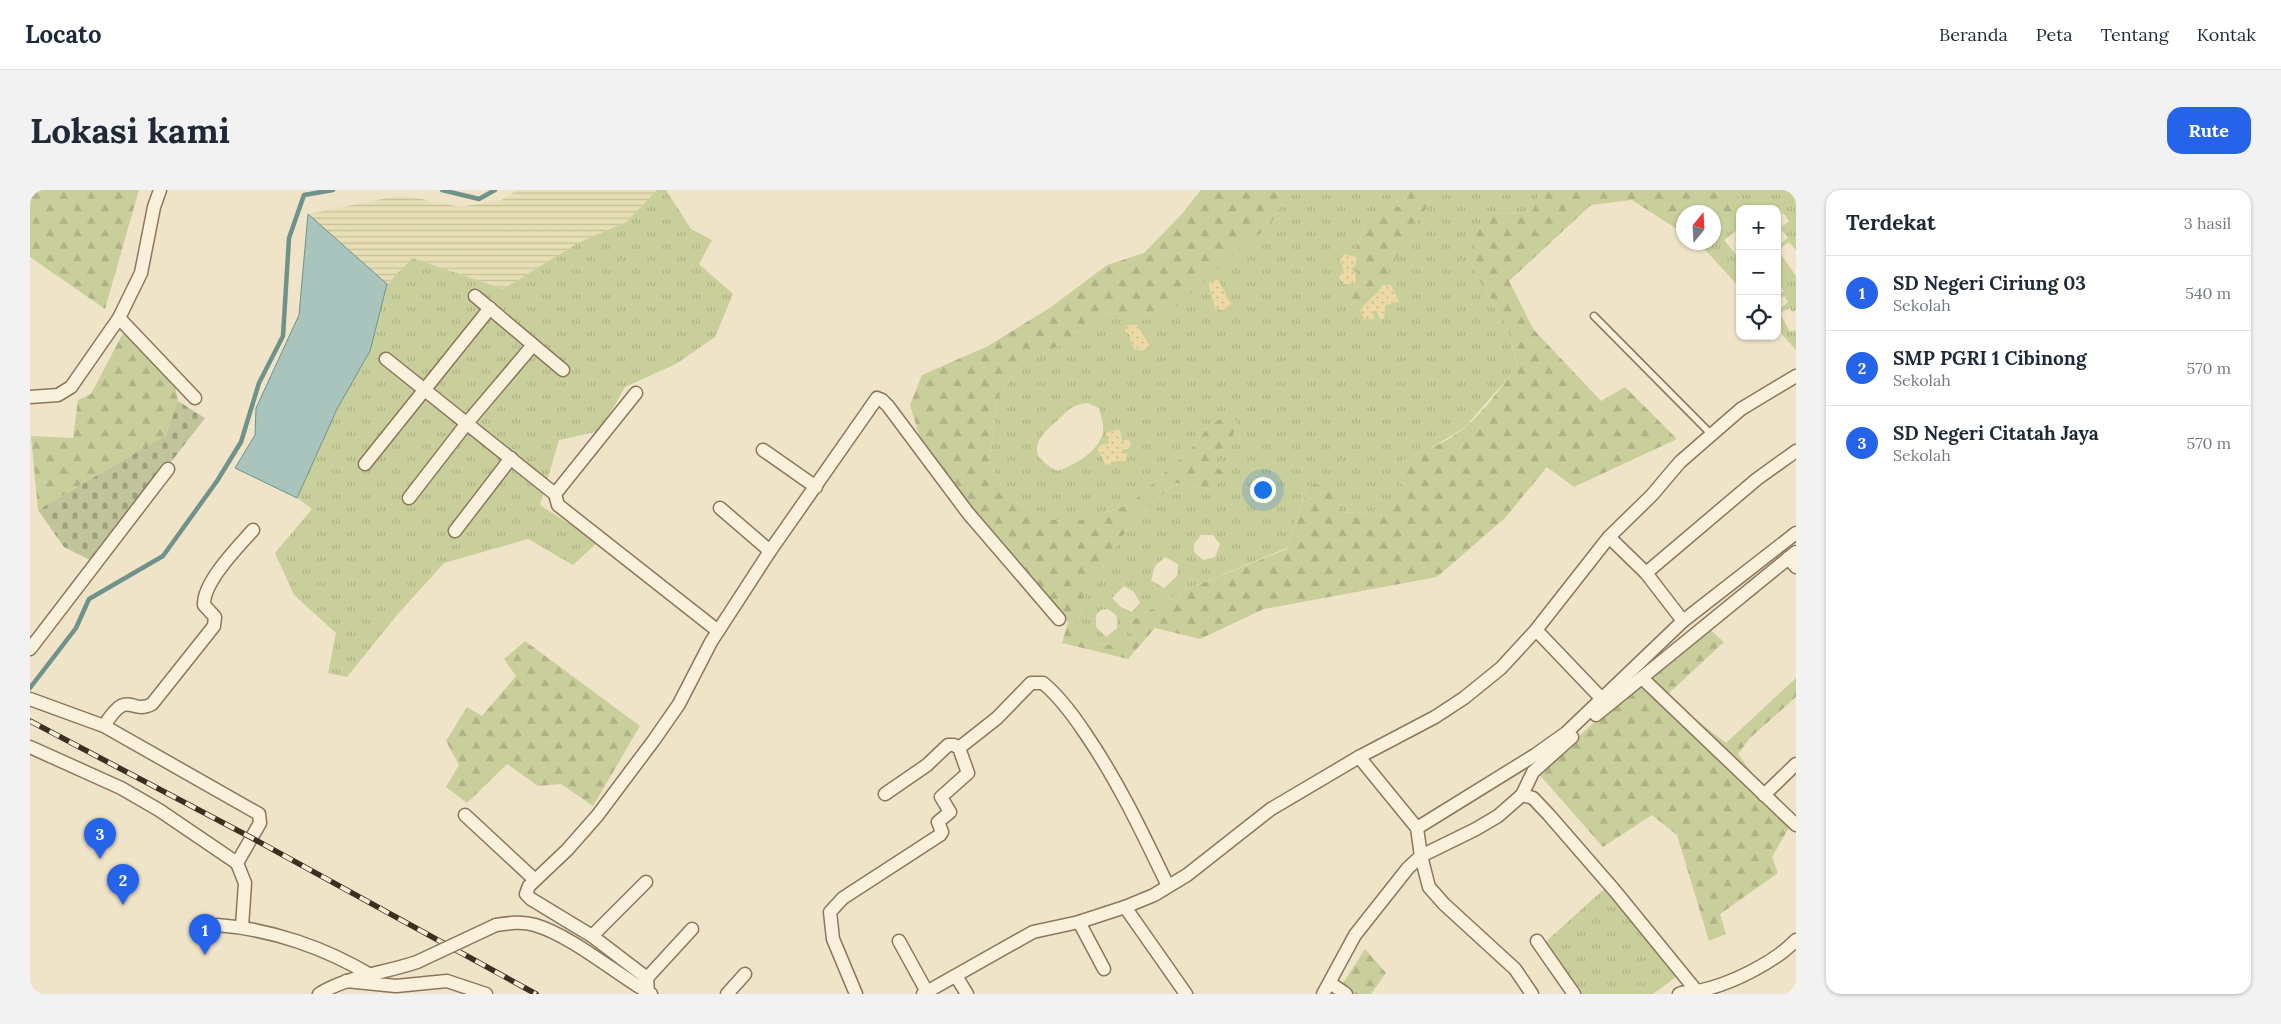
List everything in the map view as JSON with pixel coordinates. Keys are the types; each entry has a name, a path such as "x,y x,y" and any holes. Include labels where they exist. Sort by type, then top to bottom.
{"street":[{"path":"30,397 58,395 71,387 119,318 141,272 154,207 160,190"},
{"path":"475,296 562,370"},
{"path":"364,464 490,308"},
{"path":"119,318 195,398"},
{"path":"409,498 466,423 533,345"},
{"path":"386,359 556,494 558,505 718,630"},
{"path":"899,941 925,993 1033,932 1079,922 1125,908 1154,895 1187,875 1271,809 1359,757 1435,717 1464,698 1500,668 1536,630 1610,537 1680,462 1742,409 1796,376"},
{"path":"556,494 636,393"},
{"path":"650,993 647,978 592,936 531,899 526,894 529,886 585,830 654,740 679,704 718,630 770,551 875,400 880,398 968,513 1059,619"},
{"path":"762,450 816,487"},
{"path":"1646,573 1757,479 1796,451"},
{"path":"455,531 511,458"},
{"path":"30,649 168,469"},
{"path":"720,508 770,551"},
{"path":"104,726 114,710 122,704 136,705 143,708 152,704 214,626 215,617 204,605 204,598 214,579 253,530"},
{"path":"1417,828 1535,755 1566,733 1683,621 1796,534"},
{"path":"1610,537 1646,573 1683,621"},
{"path":"1346,994 1326,989 1355,935 1381,901 1421,856 1498,816 1522,795 1533,772 1602,710 1793,559"},
{"path":"1536,630 1602,699"},
{"path":"1642,678 1796,825"},
{"path":"959,748 997,718 1031,683 1043,683 1053,691 1074,717 1098,752 1168,886"},
{"path":"30,699 104,726 259,814 260,823 237,863"},
{"path":"856,994 833,939 830,912 844,898 940,835 942,832 938,822 950,812 941,797 968,773 959,748 954,745 948,745 927,765 886,794"},
{"path":"30,747 121,788 159,810 237,863 245,883 242,927"},
{"path":"1359,757 1417,828 1421,856 1429,887 1444,904 1515,969 1532,994"},
{"path":"1764,795 1796,764"},
{"path":"1522,795 1533,798 1549,815 1615,891 1698,993"},
{"path":"465,815 535,880"},
{"path":"592,936 646,882"},
{"path":"1125,908 1186,994"},
{"path":"1079,922 1104,969"},
{"path":"319,994 333,985 372,976 416,962 496,925 522,923 545,929 576,946 650,993"},
{"path":"217,925 242,927 330,953 372,976"},
{"path":"647,978 692,929"},
{"path":"1679,994 1698,993 1751,972 1796,940"},
{"path":"1536,941 1574,994"},
{"path":"727,994 745,974"},
{"path":"956,976 967,994"},
{"path":"346,981 396,986 447,982 461,984 486,994"}],"lane":[{"path":"1594,316 1711,434"}],"shaded area":[{"path":"517,190 657,190 626,222 578,243 503,289 413,258 387,284 308,214 402,195 460,207 502,200"}],"green space":[{"path":"30,190 139,190 105,309 30,257"},
{"path":"657,190 666,190 691,229 712,240 699,264 733,294 715,337 676,364 625,387 600,431 559,440 540,505 598,542 573,565 528,539 444,563 397,615 347,677 328,673 336,633 294,595 275,553 312,509 297,498 337,409 370,351 387,284 413,258 503,289 578,243 626,222"},
{"path":"1201,190 1288,190 1269,228 1248,241 1175,308 1144,319 1106,312 1060,345 1019,365 998,397 989,461 1006,495 1041,520 1086,520 1130,504 1190,450 1210,425 1226,416 1237,421 1233,436 1211,462 1224,473 1214,490 1176,483 1134,519 1085,594 1077,627 1093,644 1115,645 1132,637 1131,621 1183,591 1287,549 1308,486 1333,482 1340,512 1369,513 1402,492 1395,463 1431,448 1457,434 1479,414 1518,366 1507,326 1476,275 1476,232 1493,213 1517,214 1533,210 1541,190 1739,190 1736,220 1721,229 1721,205 1676,205 1676,228 1632,200 1591,205 1509,281 1534,330 1601,401 1625,387 1677,439 1574,487 1547,467 1505,518 1437,577 1264,609 1200,639 1155,628 1128,659 1062,643 1068,622 998,542 922,445 910,405 922,375 988,346 1051,307 1107,265 1144,253 1181,215"},
{"path":"1288,190 1409,190 1401,206 1371,213 1355,249 1358,255 1358,285 1347,296 1358,306 1437,190 1541,190 1534,210 1517,214 1493,213 1476,275 1507,326 1518,367 1464,428 1426,451 1395,463 1403,492 1369,513 1340,512 1308,486 1287,548 1183,591 1131,621 1132,637 1115,645 1093,644 1077,627 1085,594 1134,519 1176,483 1214,490 1210,462 1233,436 1210,425 1190,450 1130,504 1086,520 1041,520 1006,495 989,461 998,397 1019,365 1060,345 1106,312 1144,319 1248,241 1269,228","holes":["1341,260 1355,284 1339,278 1344,271","1383,285 1394,292 1399,301 1385,305 1383,318 1380,319 1377,311 1373,311 1371,298 1378,294","1087,403 1099,408 1103,433 1099,442 1089,453 1071,466 1058,471 1048,465 1037,453 1039,440 1050,427 1078,405","1121,438 1122,441 1129,440 1131,445 1127,449 1121,449 1125,461 1116,461 1106,465 1098,449 1101,445 1110,444","1201,535 1213,535 1220,544 1215,557 1203,560 1194,552 1194,544","1165,557 1178,564 1177,576 1164,588 1151,580 1155,566","1124,586 1134,592 1140,603 1132,612 1121,607 1112,598","1108,609 1117,616 1117,628 1106,637 1096,627 1096,615 1101,610"]},
{"path":"1409,190 1437,190 1379,287 1358,306 1346,296 1358,285 1358,256 1355,250 1371,212 1401,206"},
{"path":"1739,190 1796,190 1796,250 1789,242 1781,248 1781,243 1788,238 1781,227 1789,221 1783,213 1781,214 1781,205 1738,205"},
{"path":"1736,220 1736,231 1724,240 1736,254 1736,284 1705,250 1721,250 1721,229"},
{"path":"1781,254 1796,276 1796,310 1792,312 1790,308 1781,312 1781,307 1788,302 1784,296 1781,298 1781,293 1784,291 1781,287"},
{"path":"1781,315 1790,332 1795,330 1796,332 1796,350 1781,333"},
{"path":"124,331 174,380 178,401 166,435 38,510 31,436 73,438 78,400 91,394"},
{"path":"178,401 205,418 94,562 64,547 38,510 166,435"},
{"path":"1706,626 1724,642 1666,696 1726,743 1796,678 1796,697 1750,738 1738,754 1791,824 1772,857 1778,873 1720,914 1726,934 1709,941 1677,835 1652,815 1603,847 1537,772"},
{"path":"525,641 640,726 593,806 561,784 538,786 507,764 467,803 446,787 459,765 446,741 467,707 482,716 516,676 504,659"},
{"path":"1604,889 1680,974 1653,994 1578,994 1541,946"},
{"path":"1365,949 1386,973 1371,994 1336,994"}],"sand":[{"path":"1344,254 1356,257 1356,265 1351,269 1356,273 1355,284 1344,284 1339,278 1344,271 1340,260"},
{"path":"1218,279 1231,304 1224,310 1215,309 1210,289 1209,283"},
{"path":"1383,285 1391,285 1399,301 1385,305 1384,318 1380,319 1377,311 1373,311 1374,319 1364,319 1360,311"},
{"path":"1126,325 1137,325 1150,346 1142,351 1134,349 1129,334 1125,332"},
{"path":"1120,430 1122,441 1129,440 1131,445 1121,451 1127,454 1128,458 1125,461 1116,461 1106,465 1098,449 1101,445 1109,444 1106,433"}],"water":[{"path":"308,214 387,284 370,351 337,409 297,498 235,468 255,435 256,408 299,315"}],"waterway":[{"path":"30,688 76,628 89,599 163,556 217,481 241,442 259,383 283,336 289,238 304,195 333,190"},
{"path":"442,190 479,199 495,190"}],"railway":[{"path":"30,721 252,838 536,994"}],"place":[{"name":"SD Negeri Citatah Jaya","path":"100,859"},
{"name":"SMP PGRI 1 Cibinong","path":"123,905"},
{"name":"SD Negeri Ciriung 03","path":"205,955"}]}
